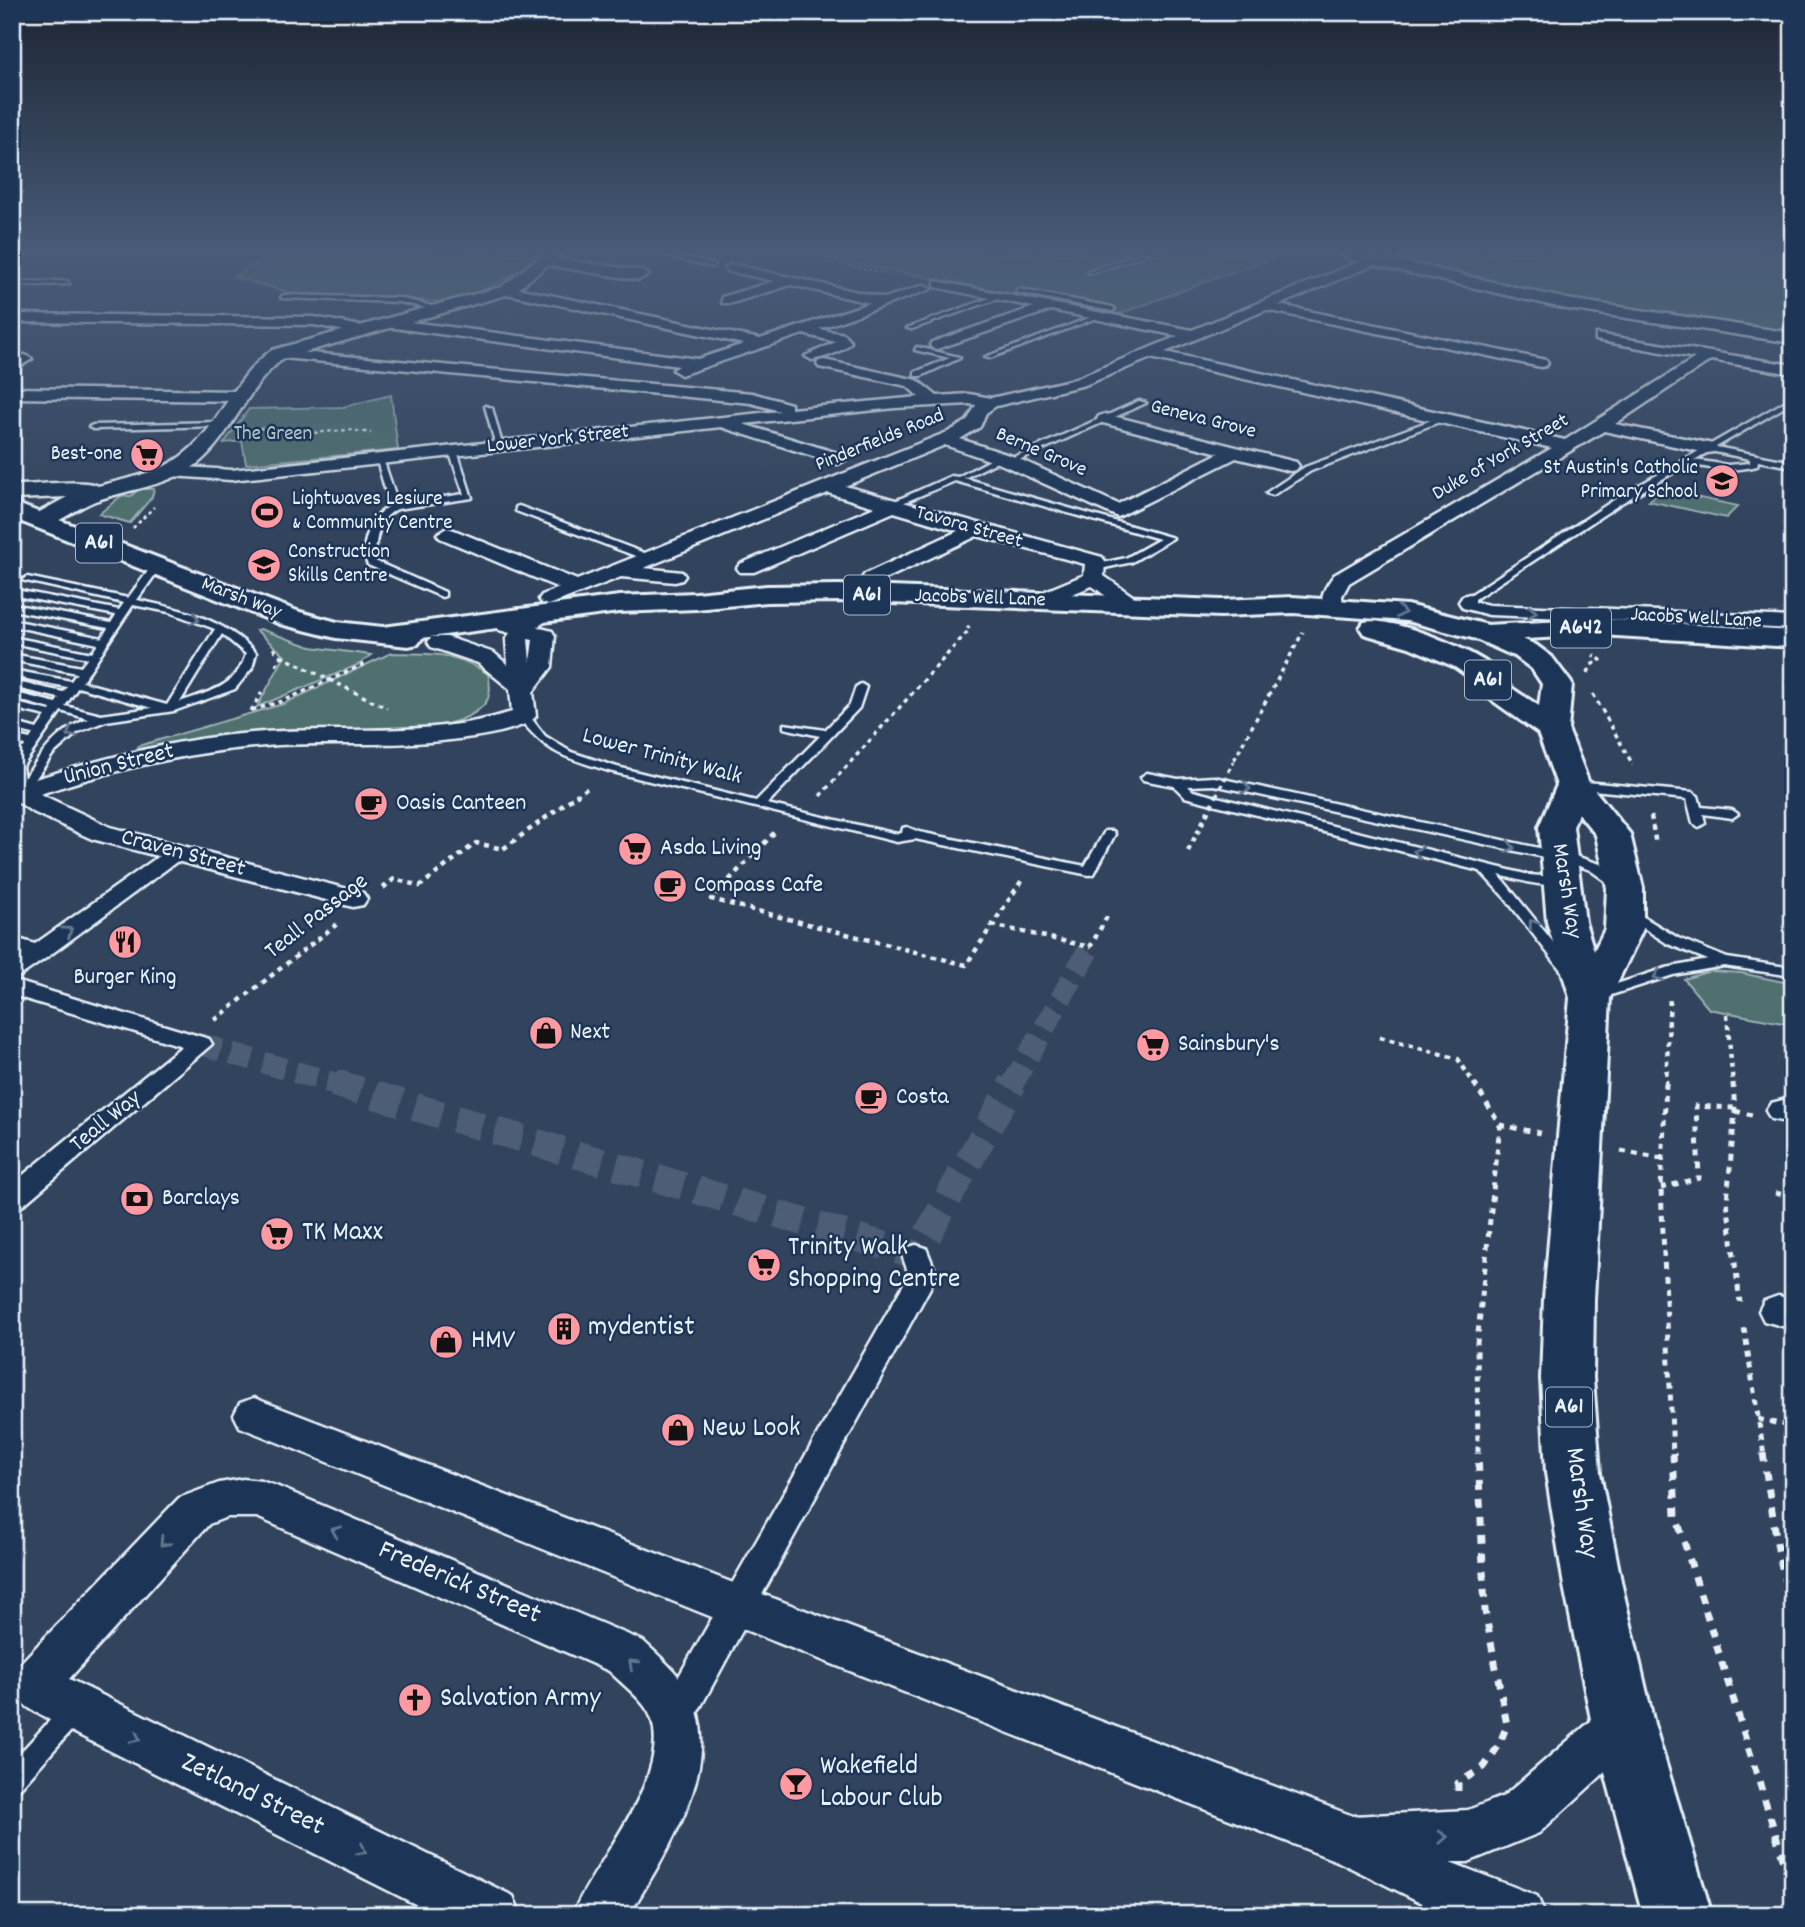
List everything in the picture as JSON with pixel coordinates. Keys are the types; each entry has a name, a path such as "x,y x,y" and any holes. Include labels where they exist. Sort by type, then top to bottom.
{"main road":[{"name":"Marsh Way","path":"12,509 317,626 439,642 481,632"},
{"name":"Jacobs Well Lane","path":"384,635 481,632 696,601 779,594 1221,608 1293,605 1407,612 1484,641 1526,651 1676,633"},
{"name":"Jacobs Well Lane","path":"1221,608 1291,620 1370,628 1419,640"},
{"name":"Jacobs Well Lane","path":"481,632 536,623"},
{"name":"Jacobs Well Lane","path":"1484,641 1601,627 1793,639"},
{"path":"1419,640 1484,641 1552,729"},
{"name":"A61","path":"1419,640 1483,673 1492,687 1552,729"},
{"name":"Marsh Way","path":"1526,651 1542,663 1557,684 1552,729 1573,785 1613,834 1597,876 1566,922 1590,998 1569,1299 1567,1378 1573,1473 1593,1586 1623,1724 1678,1915"},
{"name":"Marsh Way","path":"1573,785 1556,827 1597,876 1625,929 1590,998"}],"street":[{"path":"171,471 191,459 262,366 278,354 313,344"},
{"path":"546,344 699,364"},
{"path":"629,387 758,344"},
{"path":"843,344 818,360 912,383 934,402"},
{"path":"918,374 950,381 984,397 1020,395 1080,382 1172,344"},
{"path":"1449,344 1541,363"},
{"path":"1640,344 1793,370"},
{"path":"1149,353 1567,446"},
{"path":"278,354 752,398 776,402 799,413"},
{"name":"Duke of York Street","path":"1333,607 1332,596 1341,579 1601,426 1707,356"},
{"path":"12,359 25,359 12,367"},
{"path":"12,393 240,396"},
{"name":"Lower York Street","path":"42,520 81,499 171,471 231,475 799,413 984,397"},
{"name":"Pinderfields Road","path":"536,623 578,588 944,440 974,424 984,397"},
{"name":"Geneva Grove","path":"1105,419 1290,466"},
{"path":"717,422 838,459"},
{"path":"1601,426 1707,448"},
{"path":"12,431 12,437"},
{"name":"Berne Grove","path":"944,440 1005,460 1118,511 1234,452"},
{"name":"Lower York Street","path":"12,492 36,493 126,484"},
{"name":"Tavora Street","path":"828,487 975,530 1095,561 1095,572 1134,604"},
{"path":"747,568 891,505"},
{"path":"872,578 975,530"},
{"path":"447,534 578,588"},
{"path":"1038,601 1095,572"},
{"path":"617,573 676,576"},
{"name":"Jacobs Well Lane","path":"1472,603 1590,614 1793,623"},
{"path":"524,716 524,689 536,623"},
{"path":"439,642 486,659 524,689"},
{"name":"Union Street","path":"19,770 139,757 228,740 399,738 455,734 494,727 524,716"},
{"name":"Craven Street","path":"19,770 40,806 101,833 358,903"},
{"path":"12,971 176,853"},
{"path":"12,944 38,953"},
{"path":"12,987 195,1043"},
{"name":"Teall Way","path":"12,1199 195,1043"},
{"path":"599,1915 667,1797 678,1756 676,1716 923,1275 916,1255"},
{"path":"254,1415 738,1606 1351,1841 1448,1889 1518,1915"},
{"name":"Frederick Street","path":"22,1679 194,1511 217,1500 239,1496 261,1499 626,1656 652,1682 676,1716"},
{"name":"Zetland Street","path":"22,1679 76,1709 494,1915"},
{"path":"1351,1841 1468,1836 1521,1815 1623,1724"}],"lane":[{"path":"988,357 1022,344"},
{"path":"917,349 957,358 918,374"},
{"path":"1472,603 1620,500 1793,400"},
{"path":"962,476 1142,403"},
{"path":"488,408 500,446"},
{"path":"1270,493 1308,469 1443,419"},
{"path":"93,426 218,427"},
{"path":"1707,448 1793,465"},
{"path":"442,594 382,570 371,563 369,558 377,519 383,512 395,507 469,496 453,451"},
{"path":"1685,461 1720,468 1749,466 1756,461 1754,457"},
{"path":"379,459 395,507"},
{"path":"891,505 954,478 1168,538 1129,560 1095,572"},
{"path":"519,509 652,559"},
{"path":"19,770 57,709 157,565"},
{"path":"22,586 103,642"},
{"path":"22,586 103,642"},
{"path":"22,586 103,642 170,709"},
{"path":"12,607 103,642"},
{"path":"12,673 103,642 172,610 221,628 251,653 247,668 231,687 170,709 98,718 67,733 49,751 19,770"},
{"path":"12,615 103,642"},
{"path":"12,623 103,642"},
{"path":"170,709 221,628"},
{"path":"12,631 103,642"},
{"path":"12,640 103,642"},
{"path":"12,648 103,642"},
{"path":"12,657 103,642"},
{"path":"12,665 103,642"},
{"path":"12,684 57,709"},
{"path":"759,805 855,706 861,687"},
{"path":"12,695 98,718"},
{"path":"12,705 57,709"},
{"path":"12,713 57,709"},
{"name":"Lower Trinity Walk","path":"524,716 541,738 568,754 613,769 897,838 915,835 1089,871 1109,834"},
{"path":"12,725 41,733"},
{"path":"788,726 828,734"},
{"path":"12,738 19,770"},
{"path":"12,748 19,770"},
{"path":"1147,777 1178,783 1213,781 1597,876 1673,941 1724,962 1793,972"},
{"path":"1178,783 1189,794 1529,879 1597,876"},
{"path":"1573,785 1692,796 1697,816 1732,814"},
{"path":"1485,869 1510,895 1590,998 1671,971 1724,962"},
{"path":"12,1780 76,1709"}],"path":[{"path":"218,427 279,429 296,434 362,431 371,433 379,459"},
{"path":"803,815 970,629 955,611 954,598"},
{"path":"1188,851 1303,632 1312,631"},
{"path":"1575,645 1601,660 1591,665 1586,677"},
{"path":"281,656 379,705 455,734"},
{"path":"1590,687 1647,792 1659,860"},
{"name":"Teall Passage","path":"195,1043 358,903 394,879 420,886 476,844 503,849 613,769"},
{"path":"779,828 711,899 966,965 1034,860"},
{"path":"992,925 1090,947 1108,915"},
{"path":"1671,971 1661,1188 1676,1516 1793,1890"},
{"path":"1380,1037 1458,1059 1500,1125 1476,1343 1485,1611 1507,1726 1499,1745 1483,1767 1458,1783 1458,1836"},
{"path":"1661,1188 1699,1178 1696,1106 1734,1108"},
{"path":"1775,1194 1793,1197"},
{"path":"1758,1419 1793,1427"}],"green space":[{"name":"The Green","path":"391,395 398,450 246,464 242,441 224,443 249,409 343,407"},
{"path":"139,489 154,489 152,497 130,523 99,514 121,496 131,496"},
{"path":"1662,490 1738,506 1726,518 1649,501"},
{"path":"260,629 311,647 371,655 360,664 257,707 285,656 256,630"},
{"path":"391,653 441,655 464,661 488,674 488,699 469,716 426,728 374,731 274,730 222,735 137,749 138,746 283,704"},
{"path":"1710,971 1741,973 1793,984 1793,1025 1709,1009 1684,979"}],"tunnel":[{"path":"1012,1085 1090,947"},
{"path":"200,1044 340,1085"},
{"path":"334,1083 916,1255 1013,1083"}],"place":[{"name":"Best-one","path":"147,455"},
{"name":"St Austin's Catholic Primary School","path":"1722,481"},
{"name":"Lightwaves Lesiure & Community Centre","path":"267,512"},
{"name":"Construction Skills Centre","path":"264,565"},
{"name":"Oasis Canteen","path":"371,804"},
{"name":"Asda Living","path":"635,849"},
{"name":"Compass Cafe","path":"670,886"},
{"name":"Burger King","path":"125,942"},
{"name":"Next","path":"546,1033"},
{"name":"Sainsbury's","path":"1153,1045"},
{"name":"Costa","path":"871,1098"},
{"name":"Barclays","path":"137,1199"},
{"name":"TK Maxx","path":"277,1234"},
{"name":"Trinity Walk Shopping Centre","path":"764,1265"},
{"name":"mydentist","path":"564,1329"},
{"name":"HMV","path":"446,1342"},
{"name":"New Look","path":"678,1430"},
{"name":"Salvation Army","path":"415,1700"},
{"name":"Wakefield Labour Club","path":"796,1784"}]}
